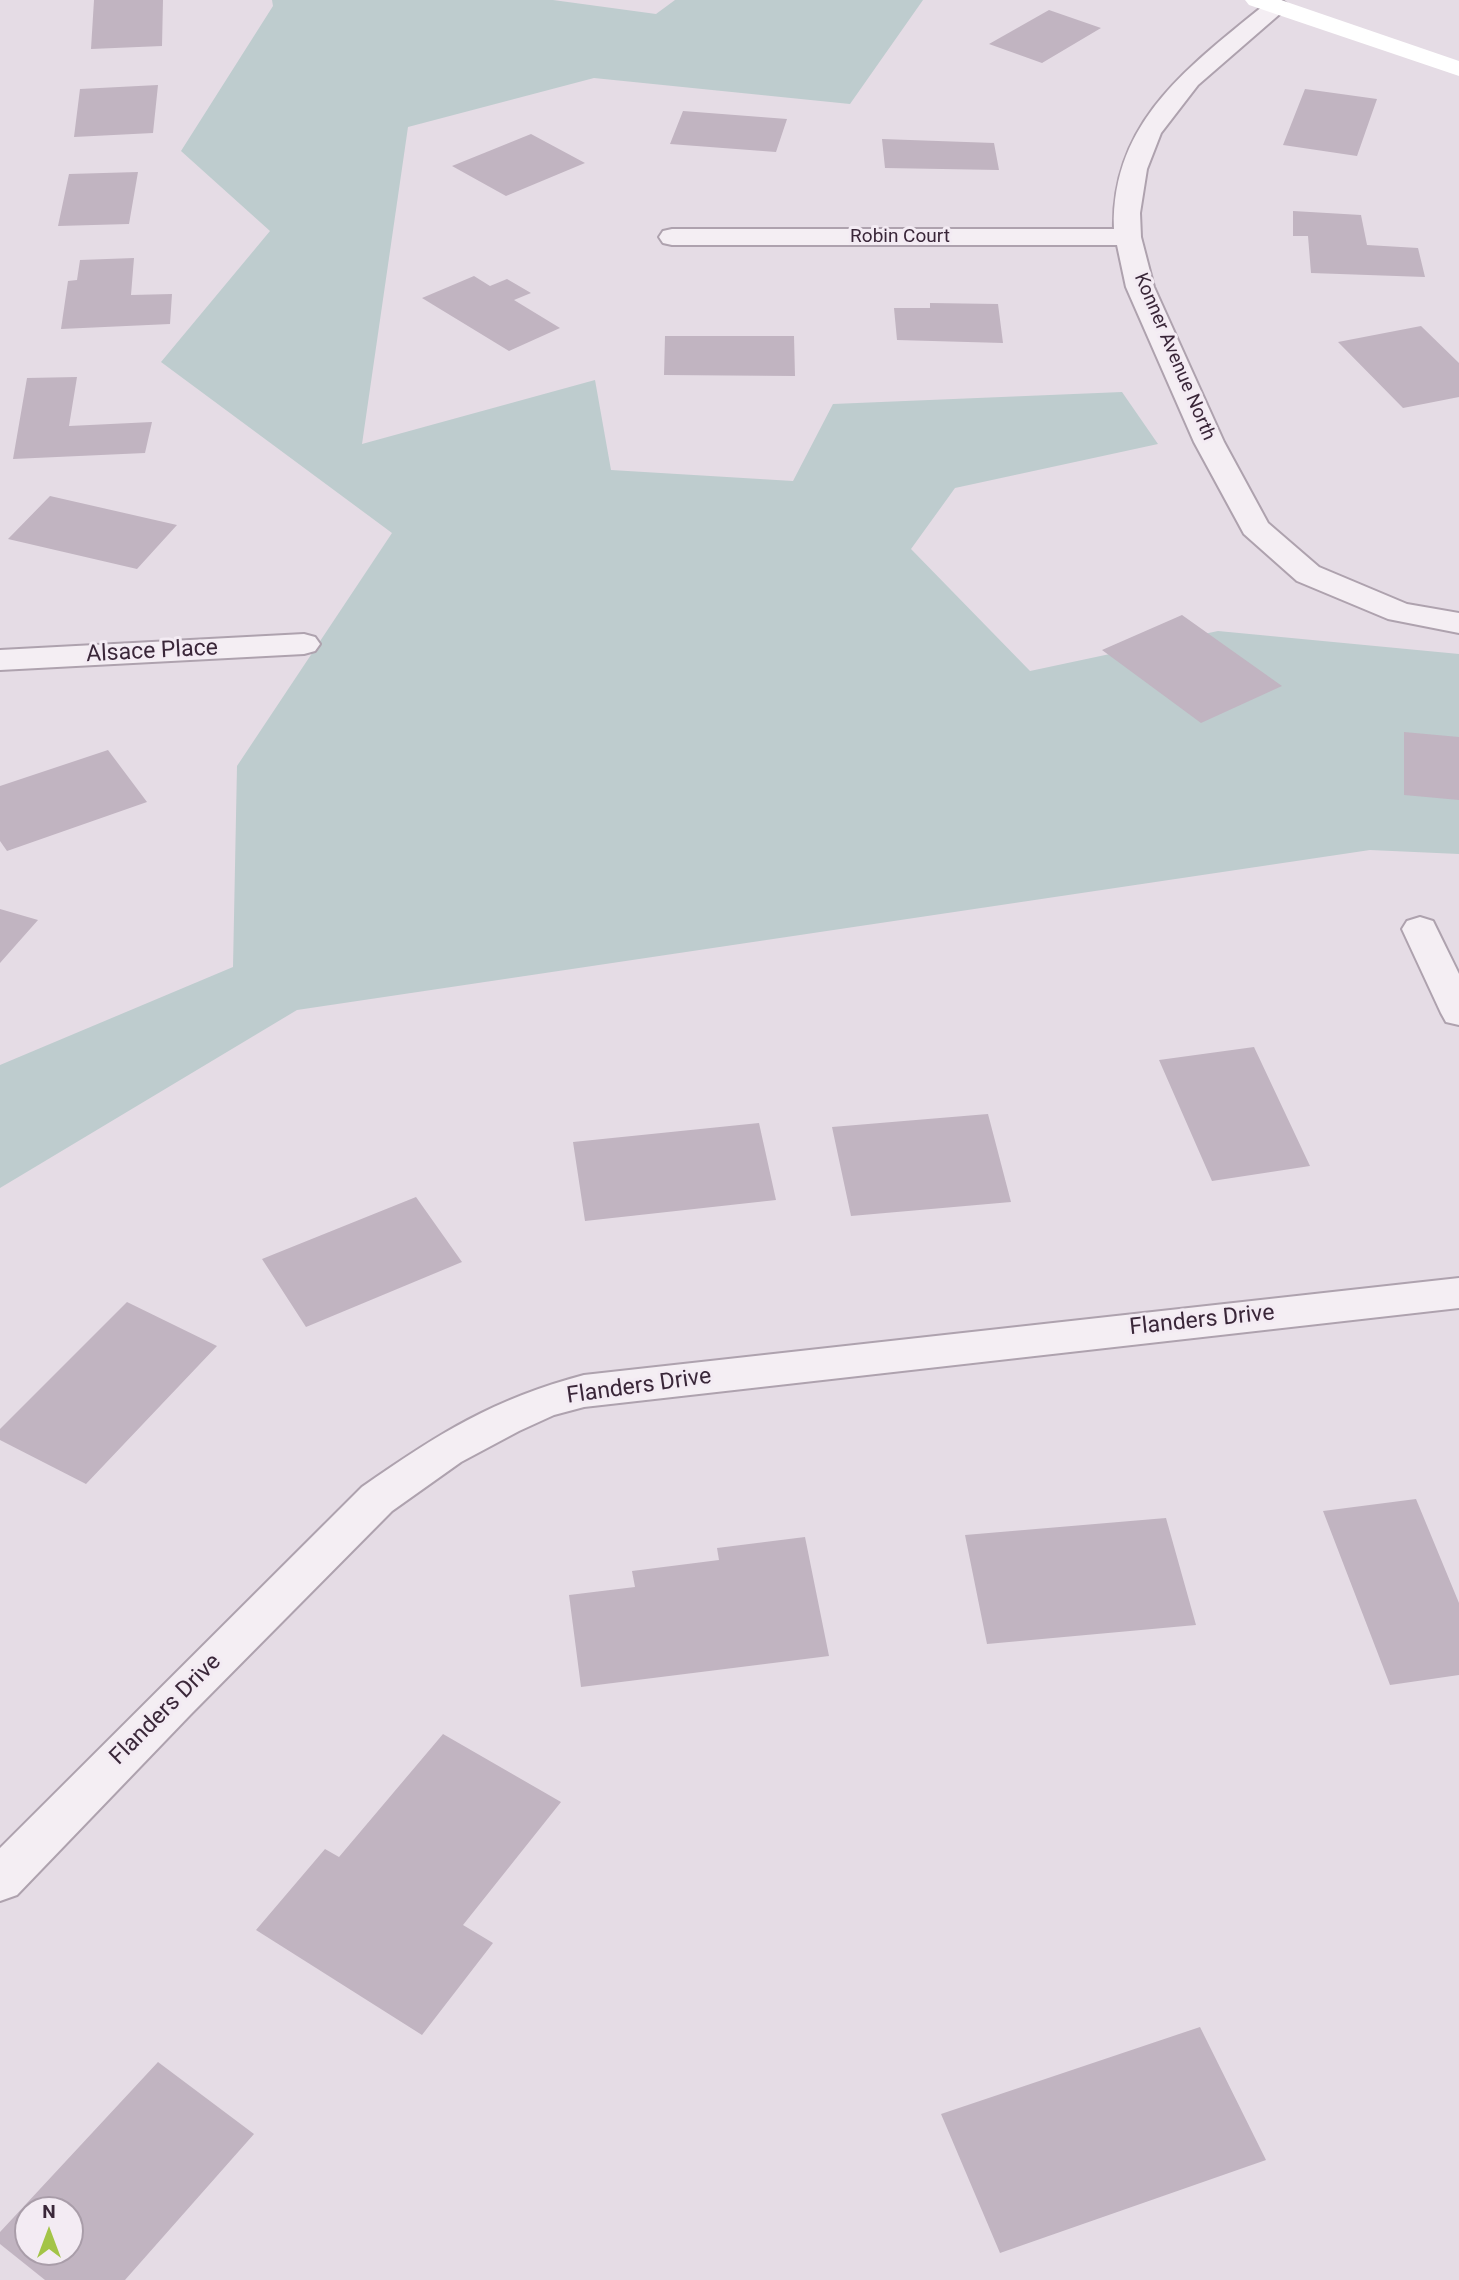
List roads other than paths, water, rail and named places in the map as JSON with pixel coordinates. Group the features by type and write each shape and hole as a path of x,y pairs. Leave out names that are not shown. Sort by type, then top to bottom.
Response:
{"street":[{"path":"1267,3 1457,66"},
{"name":"Konner Avenue North","path":"1267,3 1189,80 1170,101 1148,134 1134,169 1127,213 1128,237 1140,287 1209,442 1255,528 1308,574 1399,612 1459,623"},
{"name":"Robin Court","path":"672,237 1128,237"},
{"name":"Alsace Place","path":"0,660 304,644"},
{"path":"1420,929 1459,1013"},
{"name":"Flanders Drive","path":"0,1880 175,1700 377,1499 446,1450 543,1402 584,1391 1459,1293"}]}
